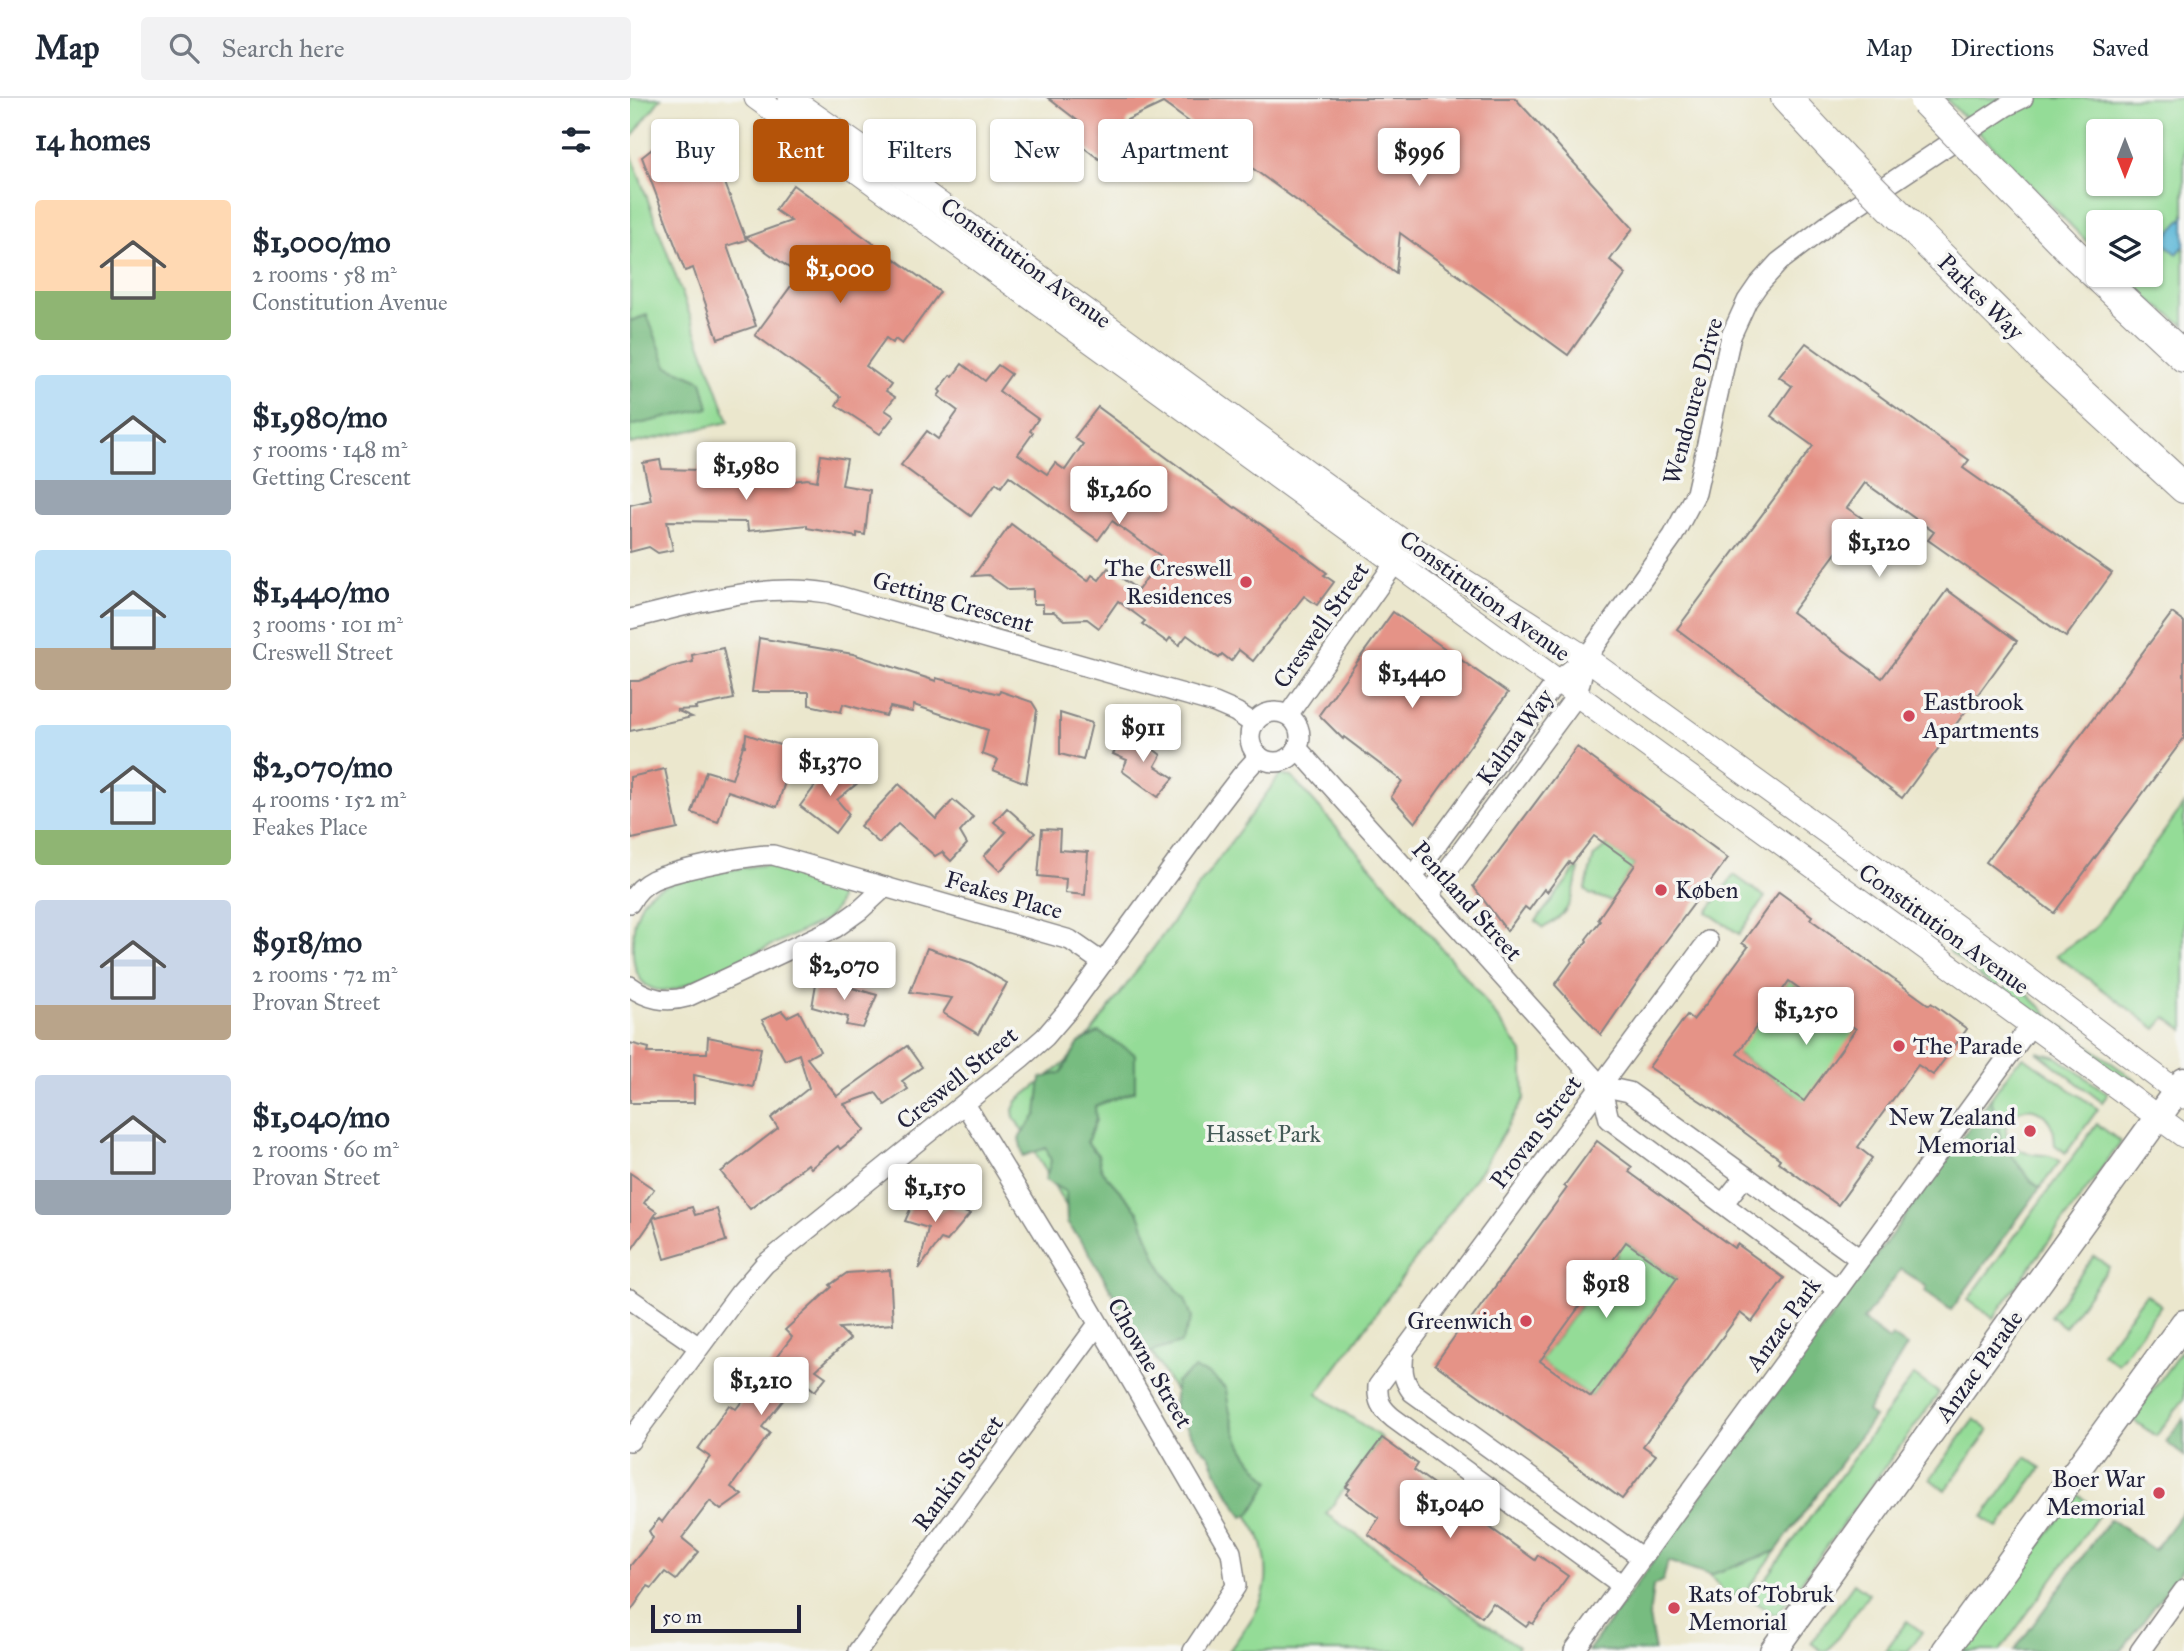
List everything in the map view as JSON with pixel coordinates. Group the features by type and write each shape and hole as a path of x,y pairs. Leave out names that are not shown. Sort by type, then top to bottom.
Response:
{"main road":[{"name":"Parkes Way","path":"1786,98 1841,157 2045,360 2184,488"},
{"path":"1924,99 2074,254 2184,357"},
{"name":"Anzac Parade","path":"1773,1651 2158,1118 2181,1090"},
{"path":"1945,1651 2184,1323"}],"street":[{"name":"Constitution Avenue","path":"756,98 2184,1136"},
{"name":"Constitution Avenue","path":"790,98 979,232 1407,544 1586,659 2181,1090"},
{"name":"Wendouree Drive","path":"1586,659 1673,536 1696,493 1731,337 1747,301 1758,285 1779,262 1833,221 1997,112 2023,98"},
{"path":"965,251 979,232"},
{"name":"Creswell Street","path":"1288,715 1395,563"},
{"name":"Getting Crescent","path":"630,619 748,592 786,589 819,592 857,600 1215,703 1254,724"},
{"name":"Kalma Way","path":"1413,877 1557,681 1586,659"},
{"name":"Kalma Way","path":"1429,895 1577,695 1586,659"},
{"path":"1281,712 1288,715 1301,734 1298,749 1280,762 1265,760 1251,744 1254,724 1265,714 1281,712"},
{"name":"Pentland Street","path":"1298,749 1601,1086 1609,1119 1838,1290"},
{"name":"Creswell Street","path":"630,1441 752,1278 777,1254 965,1104 1050,1032 1211,815 1259,756"},
{"name":"Feakes Place","path":"630,903 641,888 657,878 764,854 786,858 1070,940 1103,963"},
{"path":"630,986 640,993 658,999 687,997 835,928 885,887"},
{"name":"Provan Street","path":"1622,1585 1382,1409 1377,1397 1378,1386 1708,941"},
{"name":"Anzac Park","path":"1574,1651 2031,1025"},
{"path":"1601,1086 1629,1092 1860,1259"},
{"name":"Chowne Street","path":"965,1104 1231,1552 1236,1586 1193,1651"},
{"path":"1654,1152 1675,1125"},
{"path":"1723,1204 1745,1176"},
{"path":"630,1299 699,1347"},
{"name":"Rankin Street","path":"858,1651 1098,1324"},
{"path":"1404,1352 1402,1366 1405,1383 1412,1392 1642,1558"},
{"path":"1419,1437 1437,1411"},
{"path":"2140,1651 2184,1590"}],"green space":[{"path":"630,98 661,98 630,139"},
{"path":"1945,98 2184,98 2184,325 2131,287 2163,287 2163,210 2086,210 2086,241"},
{"path":"630,151 729,422 630,444"},
{"path":"647,315 667,366 702,381 709,408 630,426 630,321"},
{"name":"Hasset Park","path":"1280,775 1292,777 1422,925 1480,994 1522,1052 1524,1098 1483,1167 1317,1394 1382,1438 1326,1514 1518,1646 1515,1651 1229,1651 1257,1610 1266,1584 1267,1569 1259,1535 1014,1117 1013,1110 1017,1101 1065,1063 1086,1040"},
{"path":"2184,804 2184,1030 2166,1017 2156,1029 2056,955 2095,928"},
{"path":"1608,845 1635,865 1611,901 1589,894 1585,889 1594,856"},
{"path":"776,864 830,881 835,886 838,902 829,917 677,989 661,990 642,981 636,972 633,934 639,909 650,893 691,878"},
{"path":"1576,869 1579,869 1569,904 1560,917 1543,928 1536,921"},
{"path":"1734,875 1765,897 1739,934 1707,912"},
{"path":"1953,943 1959,943 2005,974 1996,989 1950,952 1949,948"},
{"path":"2012,979 2055,1021 2136,1081 2131,1088 2002,993"},
{"path":"1789,981 1863,1034 1810,1106 1728,1047"},
{"path":"1099,1032 1135,1054 1135,1091 1095,1106 1096,1120 1087,1142 1098,1155 1102,1171 1138,1211 1157,1260 1185,1299 1192,1317 1181,1343 1148,1353 1136,1342 1120,1306 1086,1247 1067,1223 1066,1192 1045,1180 1051,1161 1046,1148 1023,1156 1019,1138 1037,1114 1041,1078 1061,1073 1079,1043"},
{"path":"2037,1052 2057,1057 2108,1094 2102,1102"},
{"path":"2024,1057 2098,1109 2066,1153 2055,1145 2053,1129 2045,1116 2036,1110 2016,1112 2009,1119 2007,1137 2015,1147 2027,1153 2054,1157 2060,1161 2040,1188 2031,1181 2002,1143 1991,1098 2016,1063"},
{"path":"1991,1098 2002,1143 2031,1181 2040,1188 1951,1310 1925,1291 1927,1287 1901,1269 1863,1320 1889,1340 1892,1336 1907,1346 1867,1412 1874,1417 1776,1551 1710,1575 1668,1561 1663,1580 1653,1586 1649,1617 1655,1651 1588,1651"},
{"path":"2097,1124 2121,1142 1993,1318 1968,1300"},
{"path":"1612,1232 1681,1282 1669,1289 1591,1397 1540,1361 1618,1254"},
{"path":"2094,1256 2109,1267 2065,1327 2050,1316"},
{"path":"2146,1294 2161,1305 2118,1364 2102,1354"},
{"path":"2184,1347 2184,1399 2156,1436 2132,1419"},
{"path":"1194,1369 1209,1374 1226,1389 1234,1429 1239,1440 1252,1461 1270,1481 1251,1513 1243,1517 1209,1455 1199,1446 1174,1408 1176,1382"},
{"path":"1914,1375 1939,1393 1776,1616 1751,1599"},
{"path":"2184,1418 2184,1456 2166,1442"},
{"path":"1974,1419 1989,1430 1945,1490 1930,1479"},
{"path":"2026,1457 2041,1468 1998,1528 1983,1517"},
{"path":"2077,1494 2101,1512 2000,1651 1963,1651"},
{"path":"2184,1510 2184,1567 2121,1651 2014,1651 2110,1519 2154,1550"},
{"path":"1776,1551 1744,1594 1739,1590 1732,1599 1710,1575"},
{"path":"1854,1583 1869,1594 1828,1651 1822,1651 1811,1643"},
{"path":"1907,1621 1922,1632 1908,1651 1885,1651"}],"water":[{"path":"2184,217 2184,246 2177,254 2163,240"}],"building":[{"path":"1048,98 1515,98 1633,228 1610,260 1626,274 1568,355 1400,233 1396,273 1253,169 1253,119 1185,119 1163,103 1129,119 1098,119 1098,158 1084,148 1084,119 1075,119"},
{"path":"651,150 651,181 642,157"},
{"path":"651,182 725,182 746,240 727,246 756,326 718,339 693,268 685,271"},
{"path":"793,185 940,292 902,344 895,339 893,343 886,338 866,366 891,384 886,391 895,397 885,410 894,416 880,434 836,405 841,397 755,335 799,275 746,237 791,221 775,210"},
{"path":"1806,343 1969,460 1963,468 2112,573 2066,637 1928,540 1934,532 1865,483 1847,508 1862,518 1792,612 1882,678 1947,590 2017,641 1902,798 1677,629 1813,446 1771,416 1792,386 1779,377"},
{"path":"962,364 985,381 998,365 1011,374 999,391 1038,419 1030,431 1033,433 1018,454 1047,474 1055,463 1065,470 1083,444 1074,438 1098,407 1235,508 1289,544 1327,573 1324,575 1334,582 1317,605 1304,596 1253,661 1239,650 1231,661 1222,654 1219,658 1187,635 1179,645 1170,638 1167,642 1142,624 1145,621 1118,601 1099,628 1087,619 1064,620 1054,612 1043,612 1043,604 1033,604 1033,589 1009,590 988,575 973,576 1011,524 1088,581 1092,575 1099,580 1108,568 1138,590 1162,557 1112,521 1098,540 1009,476 1001,487 996,483 971,516 901,465 927,431 938,439 958,411 938,396 941,392 939,390"},
{"path":"821,455 847,459 842,485 870,490 865,535 857,533 857,537 807,528 807,525 748,531 747,522 667,521 673,550 658,553 649,547 630,552 630,505 651,500 643,463 660,460 662,469 698,470 699,465 739,466 739,463 755,461 759,486 807,479 817,481"},
{"path":"1393,612 1508,693 1415,823 1391,797 1402,781 1344,737 1343,739 1319,715"},
{"path":"2172,613 2184,622 2184,738 2054,913 1986,862"},
{"path":"759,638 853,654 936,681 936,678 999,694 1000,691 1032,702 1037,710 1026,783 993,770 998,760 982,754 988,730 914,705 912,712 890,707 886,716 843,704 841,712 809,705 809,692 752,692"},
{"path":"723,648 734,699 695,707 696,709 676,710 692,717 630,731 630,681 639,681 672,667 693,662 692,655"},
{"path":"1060,713 1092,723 1083,760 1060,754"},
{"path":"1129,731 1161,755 1155,766 1174,778 1158,797 1122,771 1127,760 1113,754"},
{"path":"746,734 795,750 777,807 728,791 718,822 692,813 706,771 732,779 744,743 745,747"},
{"name":"Køben","path":"1577,747 1728,858 1660,949 1601,1035 1555,985 1587,941 1600,921 1598,919 1635,865 1594,836 1572,864 1569,862 1547,892 1544,889 1529,910 1525,907 1507,931 1473,886"},
{"path":"833,762 859,782 837,800 849,814 835,833 800,806"},
{"path":"665,769 678,829 632,839 630,777"},
{"path":"899,784 936,819 953,800 973,817 960,832 967,844 951,861 942,852 935,856 898,824 879,843 860,826"},
{"path":"1007,808 1035,833 1000,871 984,856 1006,832 994,822"},
{"path":"1042,829 1060,830 1059,850 1088,852 1085,895 1065,893 1066,879 1038,876"},
{"name":"The Parade","path":"1779,892 1812,916 1810,919 1929,1005 1931,1003 1967,1029 1933,1075 1918,1065 1858,1147 1872,1158 1838,1205 1778,1162 1780,1159 1717,1112 1649,1067 1687,1015 1693,1020 1707,1003 1748,947 1742,943","holes":["1789,981 1856,1029 1804,1101 1737,1054"]},
{"path":"927,948 972,963 1007,983 978,1034 943,1013 952,998 910,992"},
{"path":"817,978 877,995 863,1028 846,1025 848,1017 812,1007"},
{"path":"782,1011 787,1017 799,1011 820,1051 807,1058 837,1096 907,1046 922,1067 902,1081 908,1089 885,1105 876,1093 844,1104 865,1130 840,1149 838,1146 811,1168 808,1164 750,1209 721,1172 778,1128 771,1118 809,1088 799,1054 785,1060 762,1020"},
{"path":"708,1037 761,1048 753,1087 694,1075 694,1103 630,1103 630,1043 649,1048 648,1053 707,1053"},
{"name":"Greenwich","path":"1597,1141 1632,1167 1629,1172 1734,1248 1737,1244 1784,1278 1752,1322 1740,1313 1643,1446 1656,1455 1622,1499 1435,1364 1467,1319 1470,1321 1567,1188 1564,1186","holes":["1626,1242 1677,1278 1591,1397 1540,1361"]},
{"path":"630,1173 654,1189 644,1203 657,1212 653,1218 692,1207 695,1215 717,1209 726,1241 665,1259 653,1219 630,1252"},
{"path":"917,1194 934,1216 948,1206 970,1214 947,1241 941,1239 919,1269 928,1228 905,1221"},
{"path":"890,1270 893,1324 839,1328 850,1339 816,1370 826,1377 815,1391 800,1379 762,1427 770,1433 731,1487 742,1495 721,1510 710,1501 682,1538 699,1552 676,1580 665,1572 652,1588 648,1586 630,1612 630,1566 653,1538 649,1531 659,1519 662,1522 710,1457 698,1449 729,1405 736,1409 792,1337 785,1330 832,1287 830,1285 847,1273"},
{"path":"1382,1438 1418,1464 1414,1470 1460,1503 1464,1498 1486,1514 1481,1521 1535,1560 1538,1555 1568,1576 1533,1624 1530,1622 1526,1627 1493,1603 1482,1617 1368,1534 1379,1518 1346,1494 1350,1489 1346,1487"}],"place":[{"name":"The Creswell Residences","path":"1246,582"},
{"name":"Eastbrook Apartments","path":"1909,716"},
{"name":"Køben","path":"1661,890"},
{"name":"The Parade","path":"1899,1046"},
{"name":"New Zealand Memorial","path":"2030,1131"},
{"name":"Greenwich","path":"1526,1321"},
{"name":"Boer War Memorial","path":"2159,1493"},
{"name":"Rats of Tobruk Memorial","path":"1674,1608"}]}
